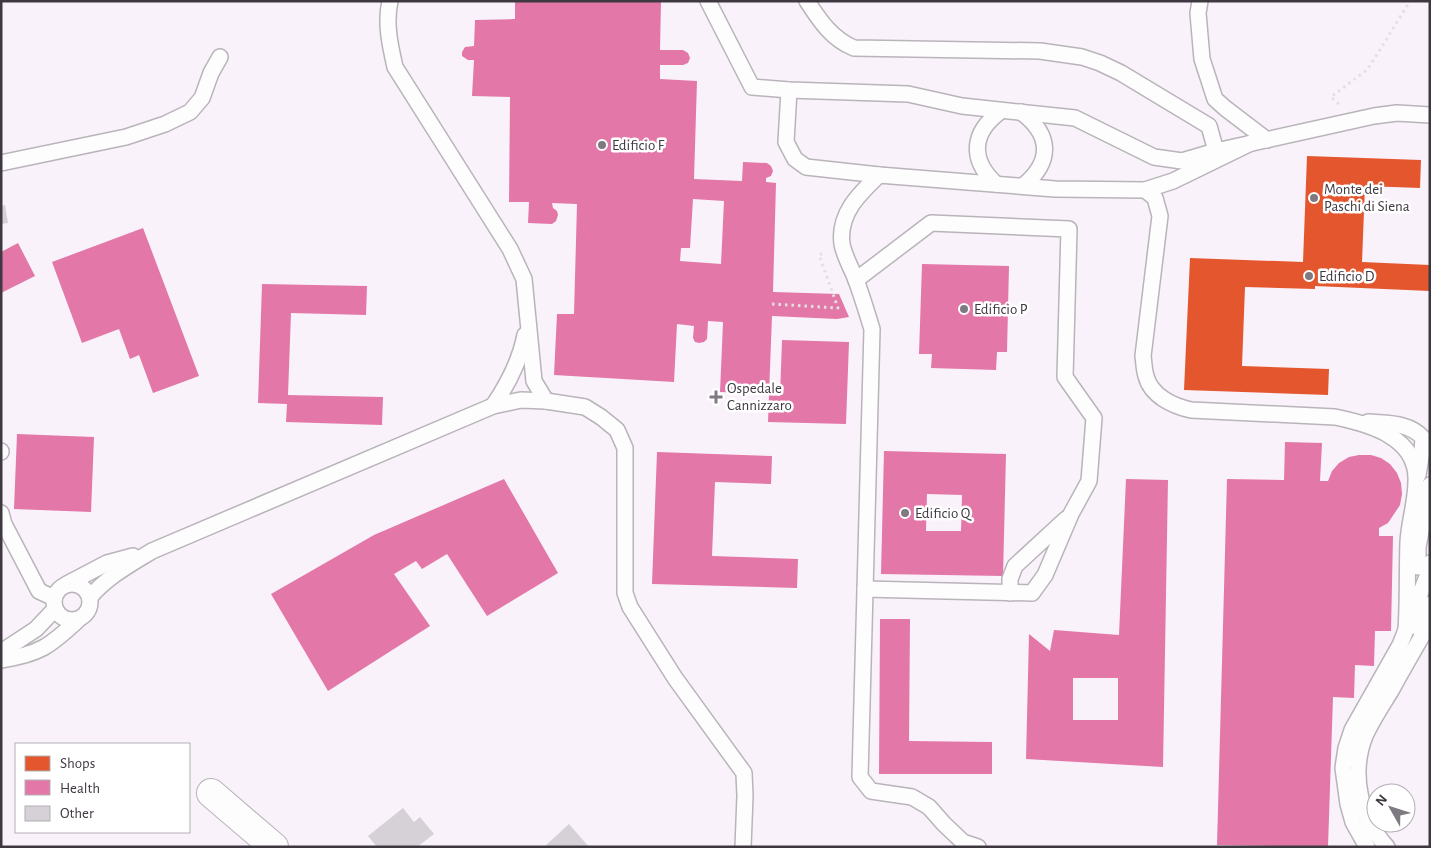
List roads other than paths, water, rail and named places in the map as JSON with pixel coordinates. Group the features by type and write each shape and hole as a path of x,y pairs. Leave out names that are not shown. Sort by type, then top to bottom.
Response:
{"street":[{"path":"210,793 274,847"}],"lane":[{"path":"390,1 388,10 389,43 396,67 510,249 524,279 531,368 534,381 546,401"},
{"path":"708,1 752,87 908,94 962,106 1075,118 1154,157 1162,163 1165,169 1165,178 1152,188"},
{"path":"807,1 830,33 842,44 854,48 1040,52 1082,57 1100,63 1121,73 1209,126 1216,151"},
{"path":"1200,1 1198,14 1202,59 1215,98 1225,108 1268,140"},
{"path":"1,163 126,138 190,112 202,98 211,73 220,57"},
{"path":"789,90 786,142 795,159 806,167 879,175 1054,189 1152,188 1173,181 1251,143"},
{"path":"1209,126 1225,108"},
{"path":"996,184 985,174 978,161 977,146 981,132 989,120 1002,111"},
{"path":"1021,112 1033,121 1042,134 1045,148 1042,163 1035,176 1023,186"},
{"path":"1154,157 1182,161 1216,151 1374,116 1397,113 1426,113 1430,115"},
{"path":"879,175 853,202 846,215 842,229 842,246 856,280 872,329 860,777 871,791 912,797 929,807 963,842 978,847"},
{"path":"1152,188 1160,216 1143,356 1146,378 1156,393 1173,406 1191,410 1335,417 1354,421 1403,425 1416,431 1423,438 1423,482 1418,546 1423,603 1406,630 1400,646 1352,730 1346,748 1343,768 1348,804 1353,822 1367,847"},
{"path":"856,280 930,223 1069,229 1065,377 1094,418 1090,481 1071,514 1045,575 1032,593 865,589"},
{"path":"493,406 507,385 522,352 528,320"},
{"path":"90,597 99,586 119,570 152,551 493,406 521,400 546,401 585,407 602,417 617,430 625,448 625,594 630,607 675,678 744,773 743,847"},
{"path":"1406,630 1408,541 1423,482"},
{"path":"1,513 4,524 39,591 54,603 60,617 69,621 78,620"},
{"path":"1010,593 1010,579 1015,566 1071,514"},
{"path":"1,652 36,629 54,603 58,589 106,563 152,551"},
{"path":"1412,653 1430,563"},
{"path":"1,660 23,656 43,649 86,614 90,606 90,597 86,589 77,584 67,584"},
{"path":"1387,847 1375,833 1366,816 1359,785 1358,768 1365,735 1430,622"}],"place":[{"name":"Edificio F","path":"602,145"},
{"name":"Monte dei Paschi di Siena","path":"1314,198"},
{"name":"Edificio D","path":"1309,276"},
{"name":"Edificio P","path":"964,309"},
{"name":"Ospedale Cannizzaro","path":"716,397"},
{"name":"Edificio Q","path":"905,513"}]}
